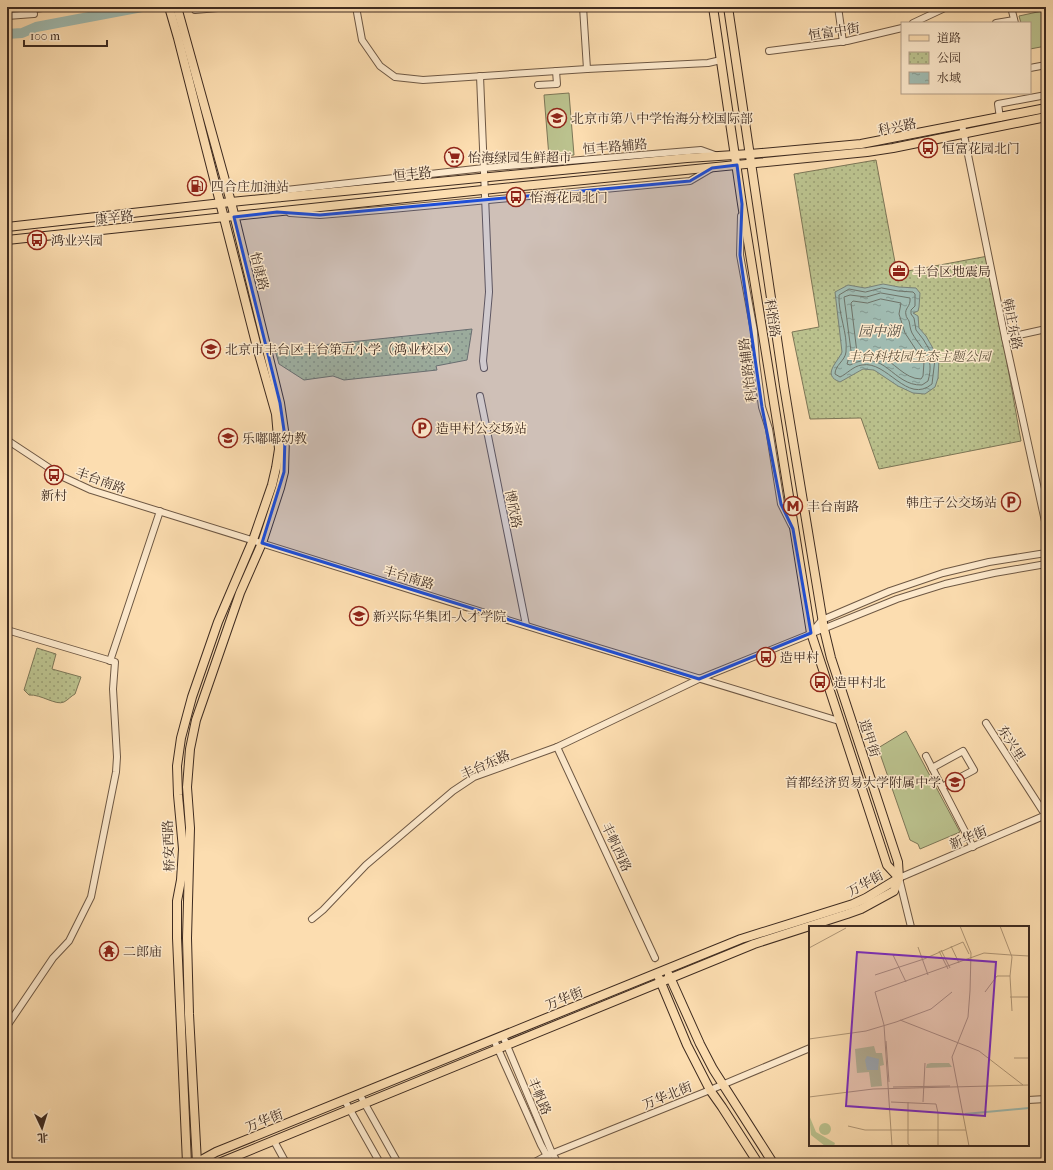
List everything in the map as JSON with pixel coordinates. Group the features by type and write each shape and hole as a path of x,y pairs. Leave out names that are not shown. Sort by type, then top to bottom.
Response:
{"main road":[{"name":"怡康路","path":"169,7 223,218 276,414 279,449 276,468 272,485 253,540"},
{"name":"怡康路","path":"177,7 231,202 280,403 285,437 284,472 262,543"},
{"name":"科怡路","path":"713,7 742,204 793,529 811,633"},
{"name":"科怡路","path":"728,7 784,386 824,629"},
{"name":"科兴路","path":"751,164 893,148 1000,118 1046,108"},
{"name":"科兴路","path":"750,154 861,144 1046,117"},
{"name":"恒丰路","path":"220,204 716,156 750,154"},
{"name":"恒丰路","path":"223,218 751,164"},
{"name":"康辛路","path":"7,227 220,204"},
{"name":"康辛路","path":"7,240 223,218"},
{"name":"桥安西路","path":"186,1163 177,938 177,901 181,880 183,849 177,766 181,738 218,622 253,540"},
{"name":"桥安西路","path":"197,1163 189,1014 187,938 190,828 187,787 190,749 196,720 240,593 262,543"},
{"name":"造甲街","path":"824,629 831,658 898,862 899,878"},
{"name":"造甲街","path":"811,633 838,721 887,865 899,878"},
{"name":"万华街","path":"197,1163 216,1152 494,1040 504,1040 661,982 771,937 861,909 894,891 899,878"},
{"name":"万华街","path":"219,1163 498,1048 504,1040 666,969 760,932 853,904 899,878"},
{"path":"666,969 700,1044 722,1085 773,1163"},
{"path":"657,973 687,1045 710,1090 758,1163"}],"street":[{"path":"7,16 34,14 33,8 52,7"},
{"path":"195,10 229,7"},
{"path":"356,7 362,40 380,66 395,77 424,80 587,69 708,63 721,60"},
{"path":"583,7 587,69"},
{"path":"838,7 843,42"},
{"path":"915,22 947,7"},
{"path":"1011,7 1014,22"},
{"name":"恒富中街","path":"769,51 843,42 901,28"},
{"path":"1031,68 1046,65"},
{"path":"538,85 557,84 556,71"},
{"path":"480,76 489,292 483,361 484,368"},
{"path":"1000,118 998,104 1046,95"},
{"name":"韩庄东路","path":"963,129 1004,338 1046,526"},
{"name":"恒丰路辅路","path":"280,198 286,190 484,168 701,150 716,156"},
{"path":"277,212 320,215 690,181 712,168"},
{"name":"科怡路辅路","path":"742,204 740,255 754,332 762,407 769,430 781,504 793,529"},
{"path":"1004,338 1046,330"},
{"name":"博欣路","path":"480,396 526,625"},
{"name":"丰台南路","path":"7,440 62,476 77,484 699,679"},
{"path":"7,1026 53,958 69,941 91,897 116,772 117,757 113,662 160,511"},
{"path":"811,633 822,620 890,591 948,571 989,562 1046,553"},
{"path":"699,679 890,602 945,584 994,573 1046,564"},
{"path":"7,630 113,662"},
{"name":"造甲街","path":"699,679 838,721"},
{"name":"丰台东路","path":"312,919 323,910 366,864 463,784 474,778 557,747 699,679"},
{"name":"东兴里","path":"986,723 1046,815"},
{"name":"丰帆西路","path":"557,747 655,958"},
{"path":"932,768 963,751 974,770 942,787"},
{"path":"926,756 974,846"},
{"name":"新华街","path":"899,878 1046,815"},
{"name":"造甲街","path":"899,878 912,926"},
{"name":"丰帆路","path":"494,1040 549,1154 558,1163"},
{"name":"丰帆路","path":"504,1040 549,1154 551,1163"},
{"name":"万华北街","path":"533,1163 549,1154 710,1090 809,1048"},
{"path":"360,1095 398,1163"},
{"path":"1029,1100 1046,1099"},
{"path":"345,1101 380,1163"},
{"path":"274,1141 286,1163"}],"highlighted area":[{"path":"737,165 742,204 740,255 762,407 781,504 793,529 811,633 699,679 262,543 284,472 285,437 280,403 234,217 277,212 320,215 690,181 712,168"}],"green space":[{"path":"1042,11 1046,29 1046,46 1031,49 1031,22 1021,22 1019,16"},
{"path":"569,93 574,155 549,157 544,95"},
{"name":"丰台科技园生态主题公园","path":"876,160 897,273 988,256 1021,441 879,469 861,418 810,419 792,332 819,327 794,174"},
{"path":"472,329 467,360 436,366 437,370 344,380 333,376 304,380 279,364 275,350"},
{"path":"37,648 56,654 52,669 81,677 75,694 64,702 61,703 34,695 29,695 24,690"},
{"path":"906,731 960,832 920,849 918,844 910,840 878,748"}],"water":[{"name":"园中湖","path":"883,284 916,288 920,293 918,311 913,313 918,316 919,328 926,336 939,359 938,378 935,387 925,394 913,393 898,386 874,370 863,369 840,382 832,376 832,368 842,352 835,292 848,285 865,288"}],"waterway":[{"path":"7,34 22,33 36,27 142,7"}],"place":[{"name":"北京市第八中学怡海分校国际部","path":"557,118"},
{"name":"恒富花园北门","path":"928,148"},
{"name":"怡海绿园生鲜超市","path":"454,157"},
{"name":"四合庄加油站","path":"197,186"},
{"name":"怡海花园北门","path":"516,197"},
{"name":"鸿业兴园","path":"37,240"},
{"name":"丰台区地震局","path":"899,271"},
{"name":"北京市丰台区丰台第五小学（鸿业校区）","path":"211,349"},
{"name":"造甲村公交场站","path":"422,428"},
{"name":"乐嘟嘟幼教","path":"228,438"},
{"name":"新村","path":"54,475"},
{"name":"韩庄子公交场站","path":"1011,502"},
{"name":"丰台南路","path":"793,506"},
{"name":"新兴际华集团-人才学院","path":"359,616"},
{"name":"造甲村","path":"766,657"},
{"name":"造甲村北","path":"820,682"},
{"name":"首都经济贸易大学附属中学","path":"955,782"},
{"name":"二郎庙","path":"109,951"}]}
